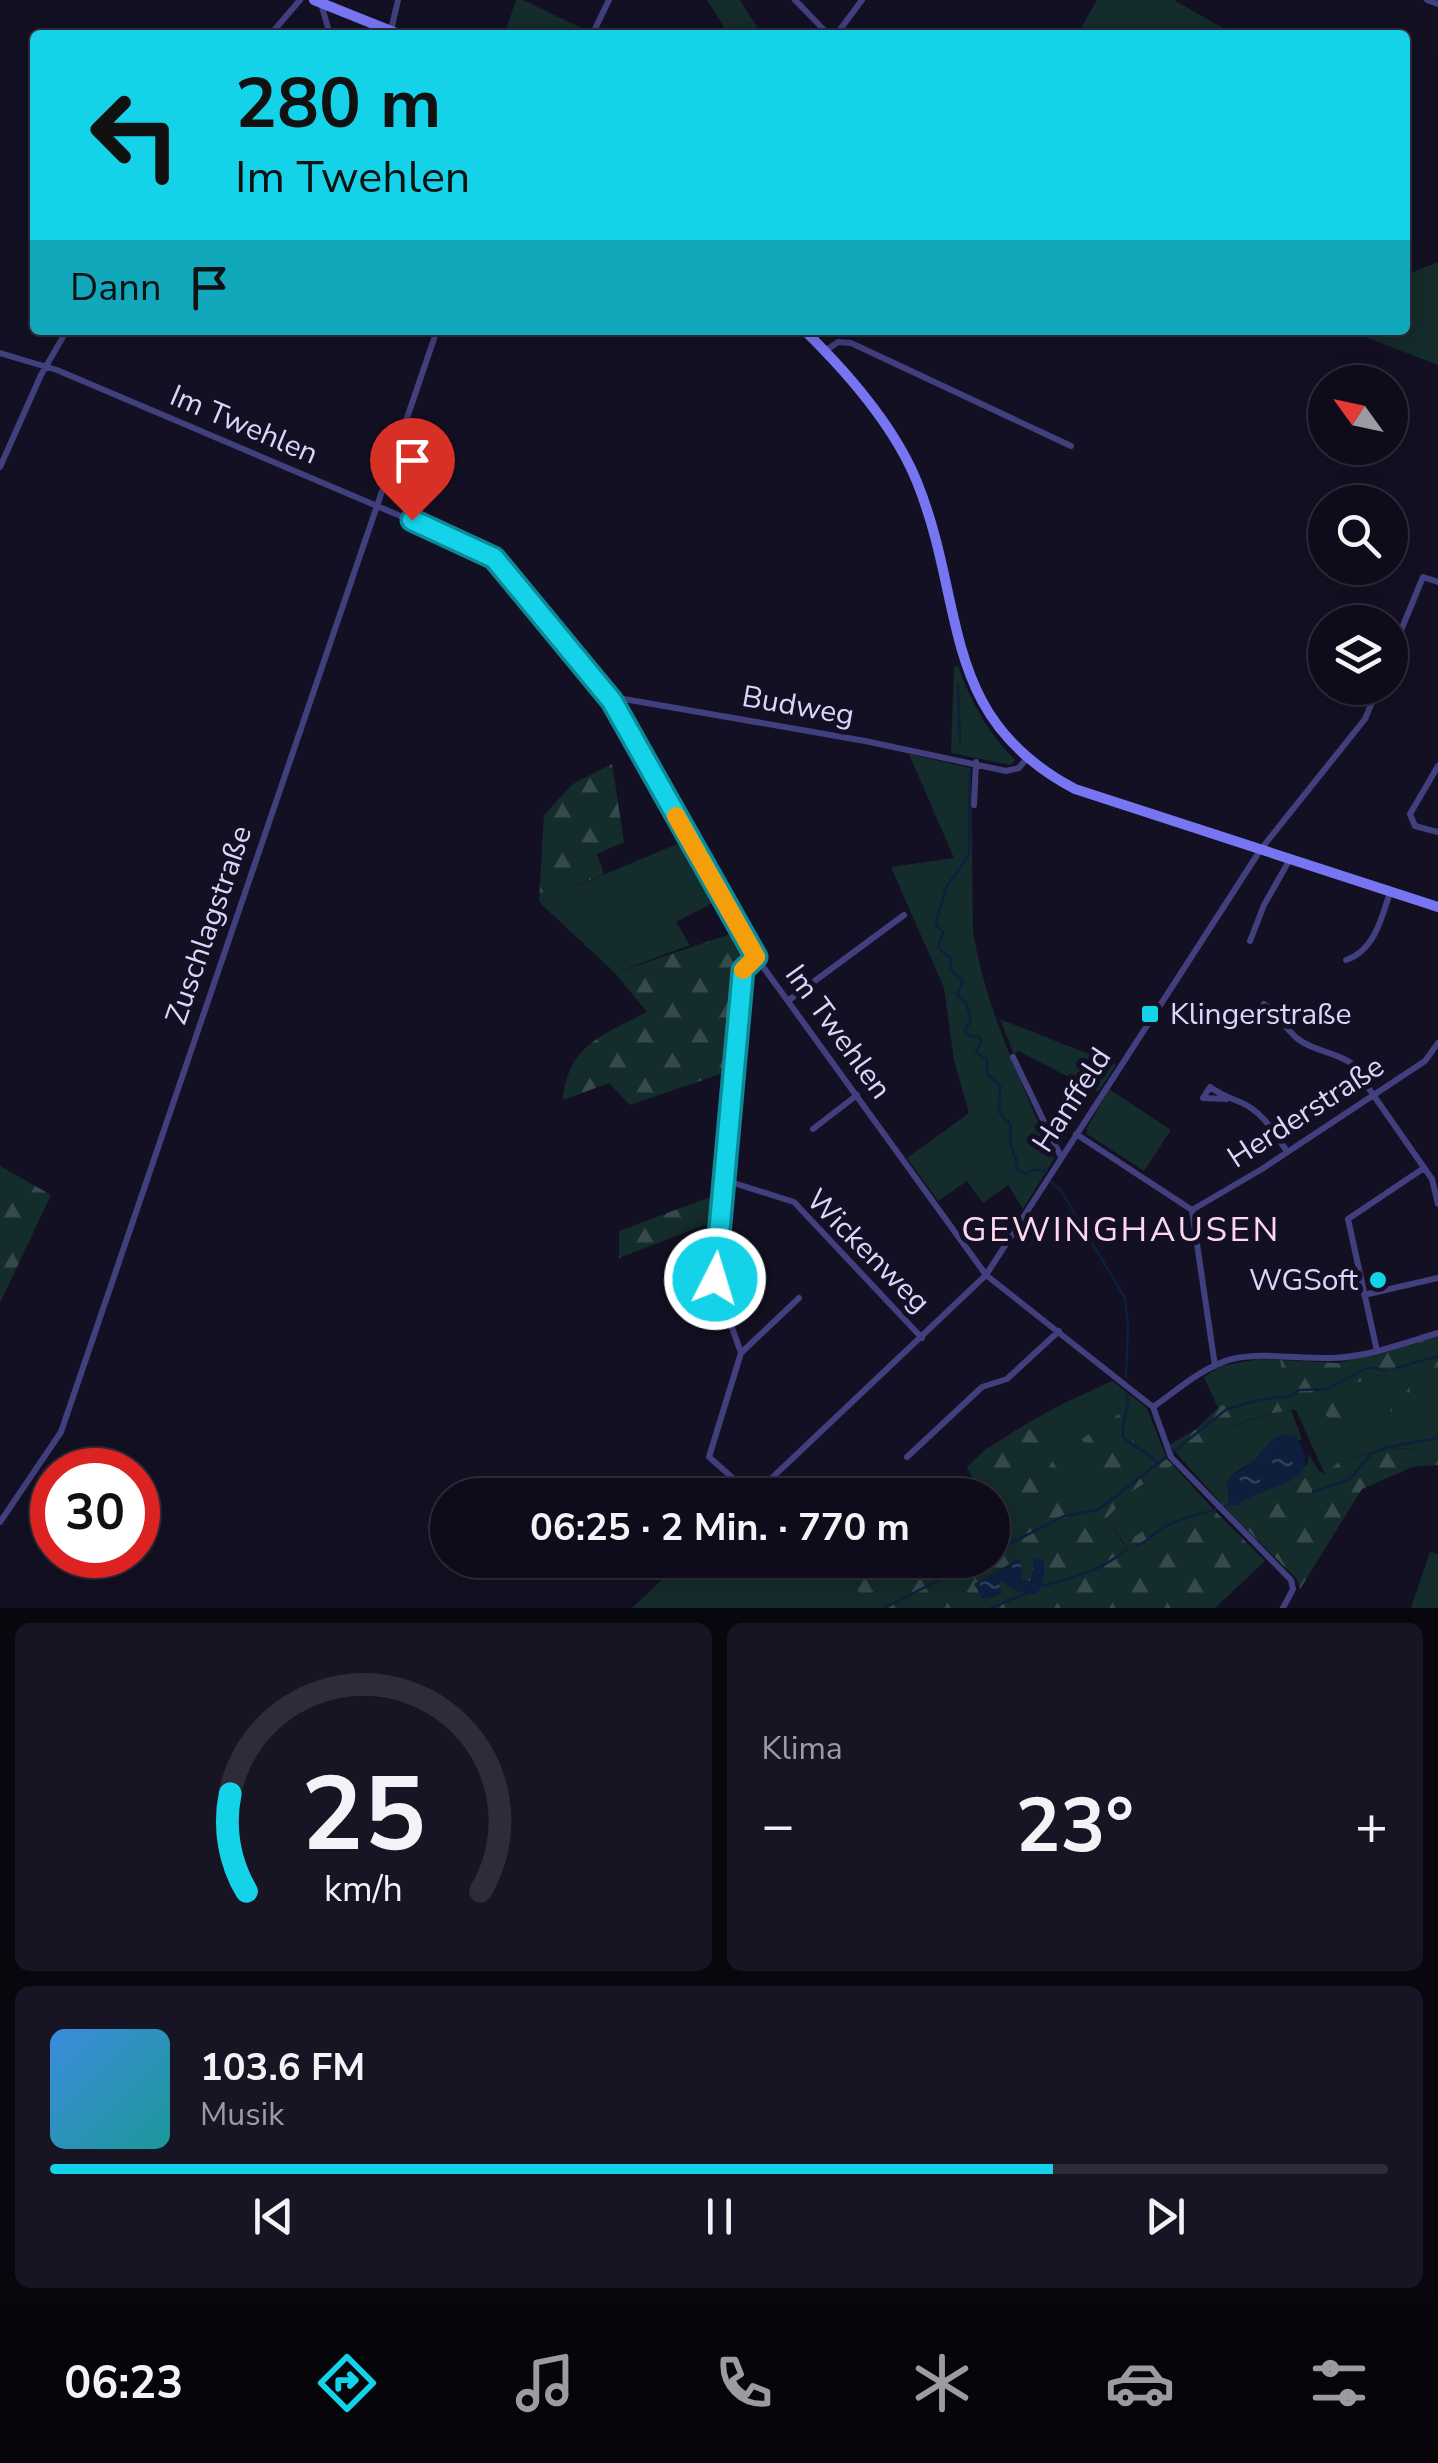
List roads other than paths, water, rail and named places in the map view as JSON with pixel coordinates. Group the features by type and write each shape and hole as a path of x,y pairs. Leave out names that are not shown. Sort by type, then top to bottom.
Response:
{"street":[{"path":"275,30 300,0"},
{"path":"396,30 398,0"},
{"path":"595,30 610,0"},
{"path":"794,0 827,30"},
{"path":"837,30 862,0"},
{"path":"1427,0 1438,4"},
{"path":"318,1 389,30"},
{"path":"318,1 328,30"},
{"path":"0,467 46,365 64,335"},
{"name":"Zuschlagstraße","path":"0,1522 60,1432 435,335"},
{"path":"809,335 862,394 894,438 917,482 969,675 1000,732 1026,758 1075,789 1438,907"},
{"path":"825,351 838,342 851,343 1071,446"},
{"name":"Im Twehlen","path":"0,354 46,365 494,558 612,701 756,957 986,1274 1152,1407"},
{"path":"1408,614 1423,577 1438,582"},
{"name":"Budweg","path":"612,701 618,698 976,762 1006,771 1019,768 1026,758"},
{"name":"Hanffeld","path":"771,1478 986,1274 1261,849 1364,719 1370,705"},
{"path":"974,805 976,762"},
{"path":"1438,766 1410,814 1415,826 1438,832"},
{"path":"1250,941 1264,905 1290,858"},
{"path":"1346,960 1358,956 1378,929 1390,891"},
{"path":"789,1000 904,915"},
{"path":"741,1353 715,1279 743,970 756,957"},
{"path":"1284,1023 1302,1042 1338,1054 1351,1063 1432,1178 1438,1204"},
{"name":"Herderstraße","path":"1192,1210 1425,1061 1438,1043"},
{"path":"1013,1057 1061,1157"},
{"path":"813,1129 858,1096"},
{"path":"1226,1099 1240,1102 1265,1118 1286,1150"},
{"path":"1076,1134 1192,1210 1214,1366"},
{"path":"1377,1351 1348,1219 1424,1168"},
{"name":"Wickenweg","path":"724,1180 794,1202 922,1338"},
{"path":"1364,1295 1438,1278"},
{"path":"734,1478 709,1456 741,1353 799,1298"},
{"path":"907,1458 982,1387 1008,1379 1059,1331"},
{"path":"1283,1608 1293,1589 1291,1580 1170,1454 1152,1407 1214,1366 1230,1360 1261,1356 1336,1358 1438,1333"}],"water":[{"path":"1285,1434 1295,1436 1304,1453 1305,1465 1300,1474 1237,1506 1229,1504 1227,1482 1273,1440"},
{"path":"1020,1558 1022,1579 1030,1581 1034,1558 1044,1561 1044,1580 1037,1594 1018,1592 1003,1581 999,1584 1002,1594 983,1599 974,1584 985,1578 1010,1578 1010,1564"}],"waterway":[{"path":"958,686 960,744"},
{"path":"970,772 969,855 947,886 935,924 943,932 938,948 951,958 950,969 963,981 957,994 966,1003 971,1020 965,1030 970,1036 979,1037 976,1053 987,1059 987,1074 1000,1086 999,1112 1011,1125 1016,1170 1027,1174 1032,1170 1047,1171"},
{"path":"1051,1182 1060,1189 1125,1298 1126,1377"},
{"path":"1396,1368 1438,1356"},
{"path":"1173,1452 1227,1409 1291,1396 1299,1390 1327,1389 1369,1367 1386,1371"},
{"path":"1126,1392 1123,1437 1158,1463"},
{"path":"1313,1492 1350,1479 1371,1454 1438,1438"},
{"path":"1010,1544 1064,1516 1098,1510 1166,1457"},
{"path":"1137,1546 1172,1523 1229,1504"},
{"path":"1038,1587 1096,1569 1127,1549"},
{"path":"884,1608 943,1578"},
{"path":"991,1608 1027,1593"}],"place":[{"name":"Klingerstraße","path":"1150,1014"},
{"name":"WGSoft","path":"1378,1280"}],"district":[{"name":"GEWINGHAUSEN","path":"1121,1229"}]}
